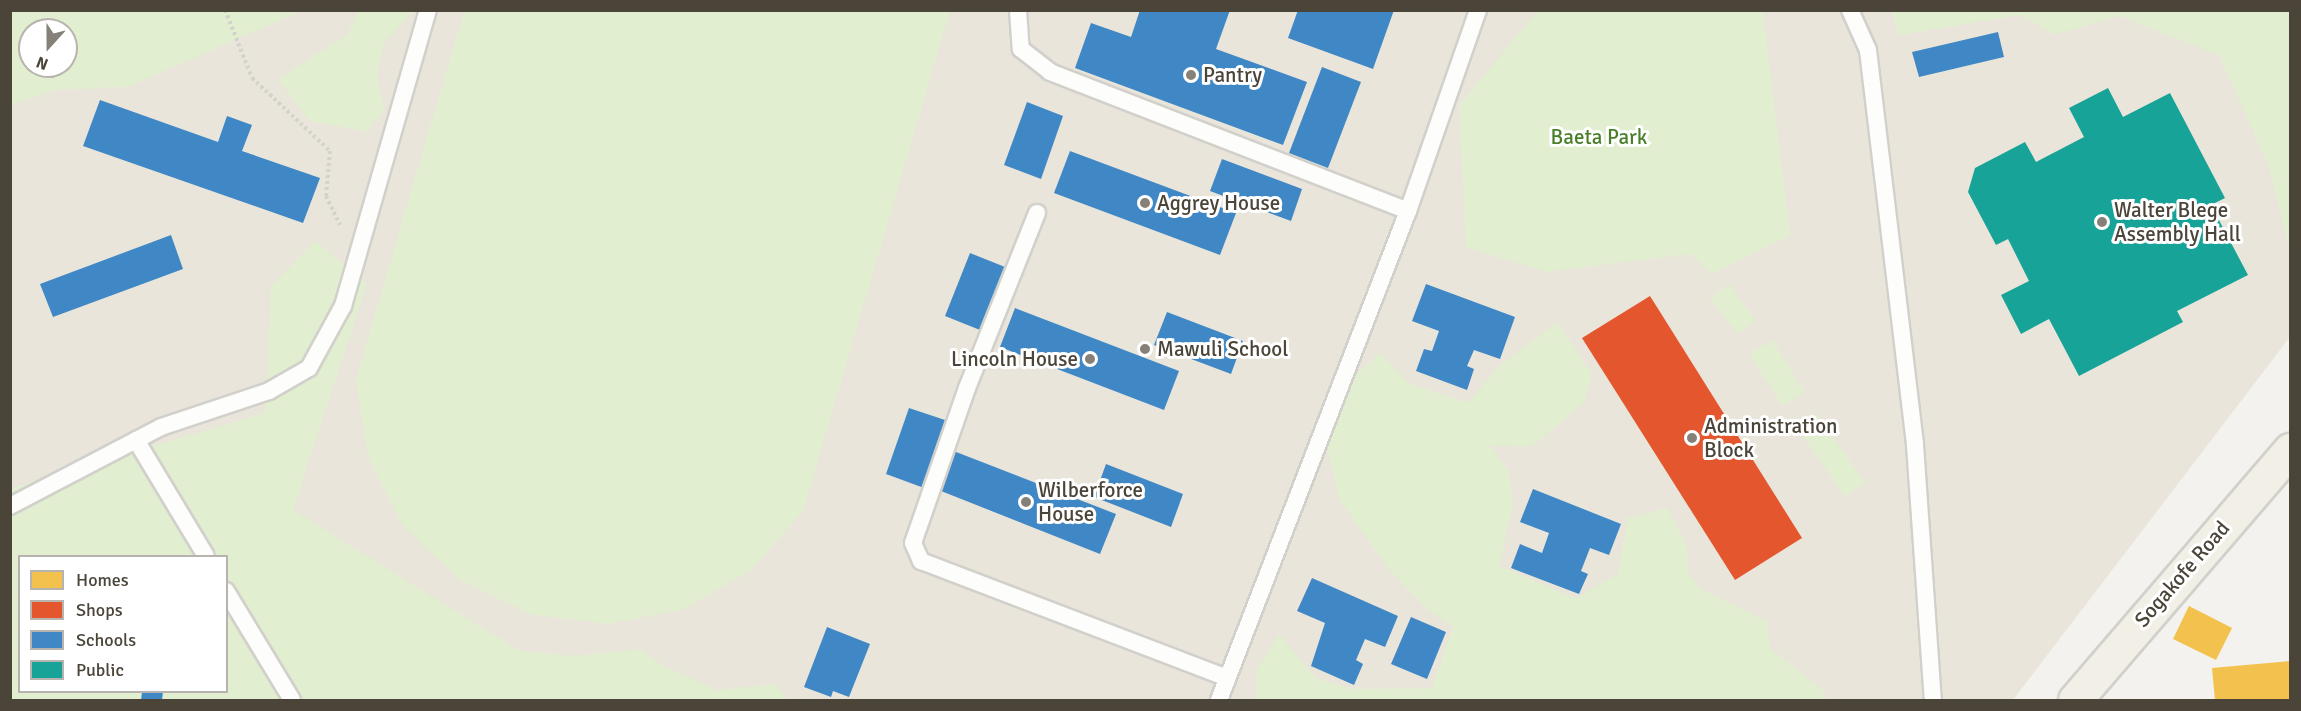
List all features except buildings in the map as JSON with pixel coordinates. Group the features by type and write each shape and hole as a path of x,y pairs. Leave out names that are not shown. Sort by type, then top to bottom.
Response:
{"main road":[{"name":"Sogakofe Road","path":"2075,700 2290,450"}],"lane":[{"path":"10,506 161,427 269,391 309,368 343,306 428,10"},
{"path":"1018,10 1021,49 1050,72 1408,211"},
{"path":"1222,700 1227,678 1408,211 1478,10"},
{"path":"1854,13 1868,51 1915,445 1933,700"},
{"path":"1037,213 967,388 913,543 921,561 1227,678"},
{"path":"136,440 205,555"},
{"path":"228,594 292,700"}],"path":[{"path":"225,10 252,78 330,151 326,196 356,258"}],"shaded area":[{"name":"Mawuli School","path":"10,11 2290,11 2290,337 2013,700 52,700 26,693 228,693 228,555 18,555 18,691 11,689"}],"green space":[{"path":"11,10 302,11 127,87 55,90 11,105"},
{"name":"Baeta Park","path":"1538,10 1763,11 1790,235 1711,274 1691,254 1547,272 1466,247 1459,106"},
{"path":"354,11 414,11 383,44 377,76 384,109 368,132 309,121 278,79 348,34 357,14"},
{"path":"464,11 950,11 803,511 752,569 685,609 608,624 530,614 460,580 403,526 368,457 356,379"},
{"path":"1891,11 2290,11 2290,253 2269,167 2219,55 2119,16 2054,35 2021,15 1899,35"},
{"path":"315,241 367,284 293,510 518,650 572,656 641,649 663,666 717,690 776,684 788,700 11,700 11,488 265,413 271,286"},
{"path":"1729,284 1756,321 1737,334 1710,298"},
{"path":"1557,322 1592,374 1584,403 1531,447 1490,445 1509,472 1513,505 1499,566 1576,598 1618,574 1628,518 1667,508 1687,547 1688,572 1699,588 1767,621 1770,649 1820,687 1828,700 1257,700 1256,671 1279,634 1317,679 1353,689 1432,688 1453,627 1426,608 1388,568 1339,499 1327,446 1354,376 1381,353 1408,383 1468,403 1500,365"},
{"path":"1772,340 1805,392 1783,406 1749,354"},
{"path":"1817,414 1865,483 1845,497 1797,427"}],"place":[{"name":"Pantry","path":"1191,75"},
{"name":"Aggrey House","path":"1145,203"},
{"name":"Walter Blege Assembly Hall","path":"2102,222"},
{"name":"Mawuli School","path":"1145,349"},
{"name":"Lincoln House","path":"1090,359"},
{"name":"Administration Block","path":"1692,438"},
{"name":"Wilberforce House","path":"1026,502"}]}
